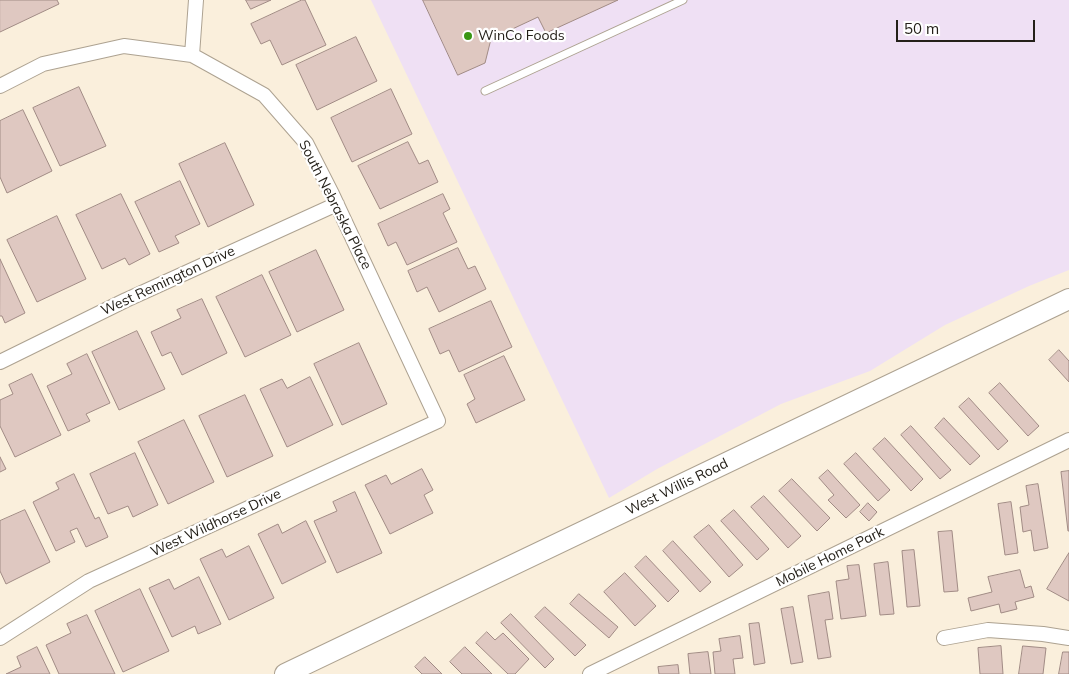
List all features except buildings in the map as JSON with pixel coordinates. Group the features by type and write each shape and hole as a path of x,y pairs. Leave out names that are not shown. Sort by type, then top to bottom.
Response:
{"street":[{"path":"0,86 43,64 124,46 192,55 196,0"},
{"name":"South Nebraska Place","path":"192,55 264,95 306,143 337,204 438,421"},
{"name":"West Remington Drive","path":"0,362 126,300 337,204"},
{"name":"West Willis Road","path":"285,674 1069,299"},
{"name":"West Wildhorse Drive","path":"0,638 89,581 438,421"},
{"name":"Mobile Home Park","path":"590,674 1069,440"},
{"path":"944,638 988,630 1069,638"}],"lane":[{"path":"485,91 683,0"}],"shaded area":[{"path":"371,0 1069,0 1069,270 1029,286 945,325 870,371 781,404 657,469 609,498"}],"place":[{"name":"WinCo Foods","path":"468,36"}]}
